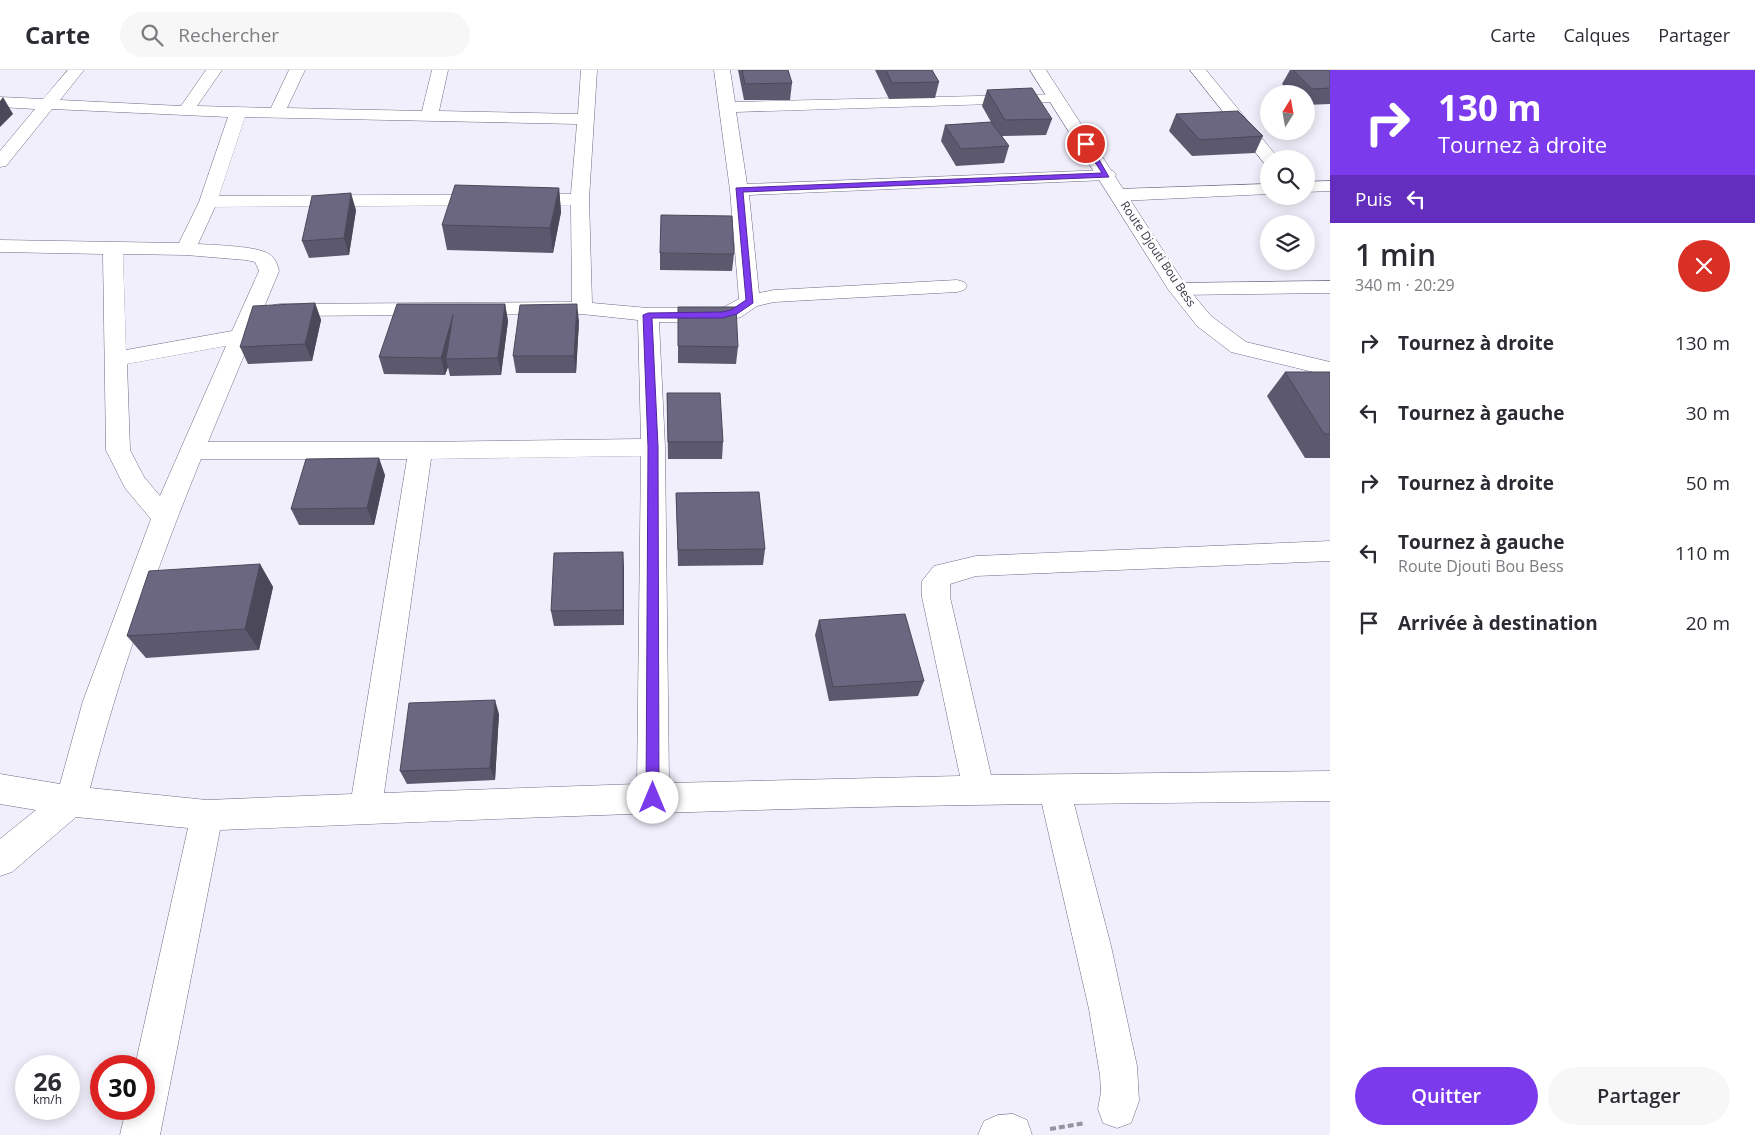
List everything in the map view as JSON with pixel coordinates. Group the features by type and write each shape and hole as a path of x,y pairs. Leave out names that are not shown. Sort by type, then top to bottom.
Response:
{"street":[{"path":"0,162 76,70"},
{"path":"186,111 214,70"},
{"path":"276,114 297,70"},
{"path":"428,117 440,70"},
{"path":"582,308 580,199 589,70"},
{"path":"722,70 739,190 750,301"},
{"name":"Route Djouti Bou Bess","path":"1038,70 1107,175 1178,290 1204,321 1239,348 1330,369"},
{"path":"1198,70 1263,150"},
{"path":"728,107 1055,97"},
{"path":"0,102 276,114 585,119"},
{"path":"186,249 208,202 238,112"},
{"path":"739,190 1107,175"},
{"path":"1315,187 1330,186"},
{"path":"1119,196 1260,189"},
{"path":"208,202 580,199"},
{"path":"0,246 186,249 246,254 265,261 268,271 194,450 164,516 98,702 71,801 0,860"},
{"path":"113,248 118,450 134,482 164,516"},
{"path":"251,310 582,308 648,315 722,315 734,312 750,301 805,293 957,286"},
{"path":"1178,290 1330,287"},
{"path":"648,315 653,447 653,798"},
{"path":"116,359 240,338"},
{"path":"194,450 420,451 653,447"},
{"path":"366,808 420,451"},
{"path":"979,790 936,597 936,581 943,573 976,566 1330,551"},
{"path":"0,789 71,801 207,815 653,798 979,790 1330,786"},
{"path":"1054,789 1106,995 1120,1083 1121,1098 1117,1109"},
{"path":"140,1135 207,815"}],"path":[{"path":"1005,1135 1100,1121 1112,1115 1117,1109"}],"building":[{"path":"742,70 788,70 792,83 745,84"},
{"path":"886,70 932,70 939,82 892,83"},
{"path":"1293,70 1330,70 1330,88 1315,89 1315,85 1308,85"},
{"path":"1032,88 1052,119 1005,120 987,90"},
{"path":"1238,111 1260,133 1260,136 1200,140 1176,114"},
{"path":"991,122 1009,146 961,149 945,125"},
{"path":"455,185 559,188 550,228 442,225"},
{"path":"351,193 344,238 302,241 312,196"},
{"path":"661,215 732,216 734,254 660,253"},
{"path":"315,303 305,344 240,347 253,306"},
{"path":"397,304 505,304 498,358 446,359 453,315 441,358 379,357"},
{"path":"577,304 574,356 513,356 520,305"},
{"path":"678,307 736,307 738,347 678,346"},
{"path":"1285,372 1330,372 1330,434 1324,434"},
{"path":"667,393 720,393 723,442 668,442"},
{"path":"379,458 367,508 291,509 306,459"},
{"path":"759,492 765,549 678,550 676,493"},
{"path":"623,552 623,610 551,611 554,553"},
{"path":"260,564 245,629 127,636 149,571"},
{"path":"905,614 924,681 833,687 819,620"},
{"path":"495,700 490,768 400,771 409,703"}],"route":[{"path":"653,798 653,447 648,315 722,315 734,312 750,301 739,190 1107,175 1086,144"}]}
